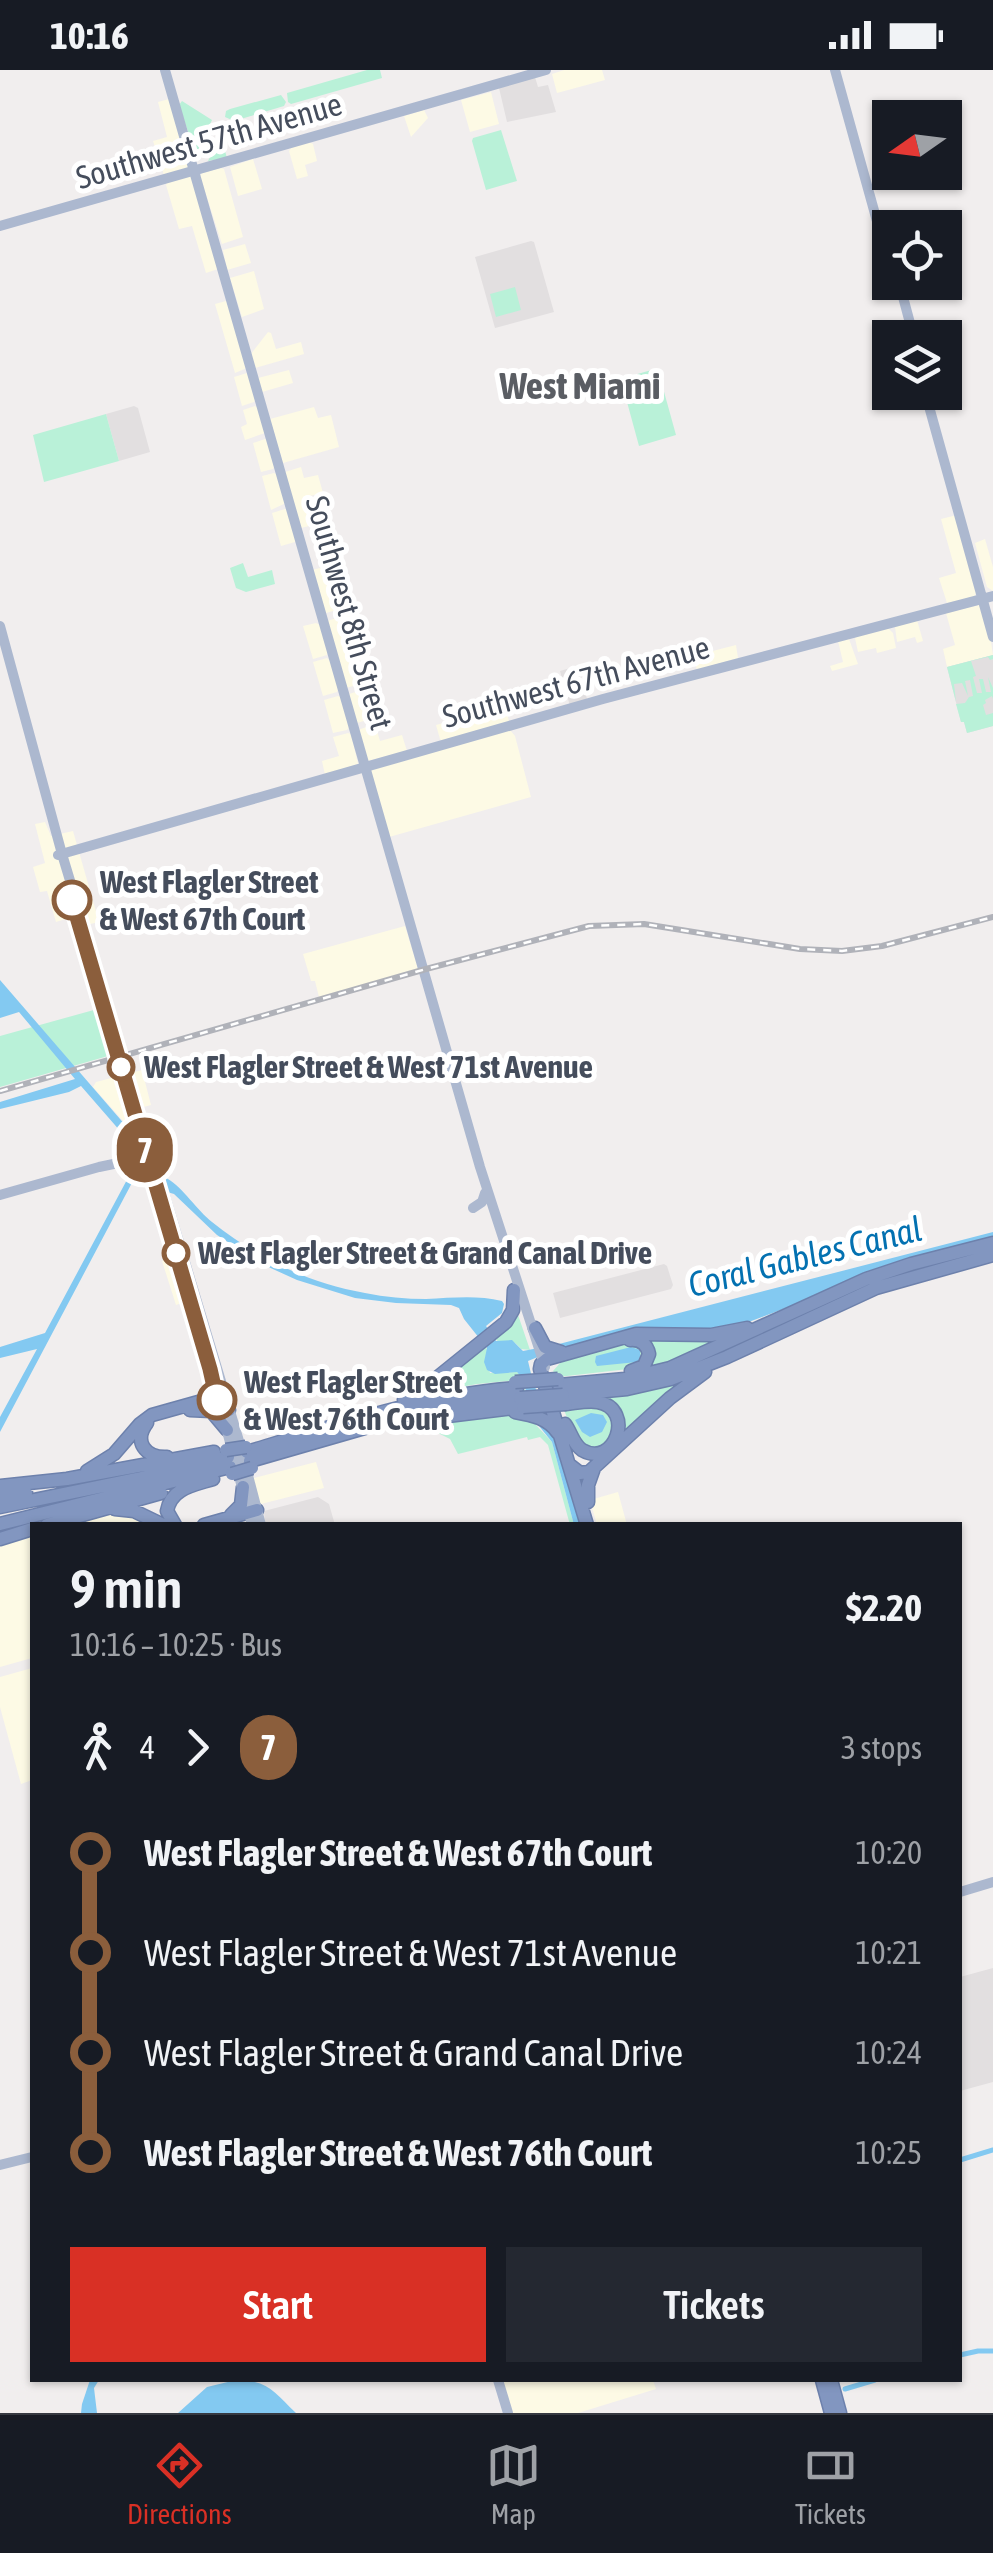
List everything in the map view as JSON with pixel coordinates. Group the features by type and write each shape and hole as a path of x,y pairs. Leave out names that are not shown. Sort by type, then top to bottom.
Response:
{"highway":[{"path":"54,1522 96,1505 455,1390 520,1398 662,1371 884,1273 993,1243"},
{"path":"559,1389 649,1386 727,1357 867,1291 972,1260 984,1263 993,1258"},
{"path":"390,1410 421,1391 487,1338 512,1314 518,1294"},
{"path":"535,1328 541,1355 574,1351 641,1333 722,1334 792,1313"},
{"path":"250,1455 367,1432 520,1398 559,1389 638,1370 648,1361 648,1350 641,1342 631,1340 565,1358 554,1367 559,1389"},
{"name":"Southwest 8th Street","path":"541,1355 564,1445 590,1522"},
{"path":"575,1469 588,1472 594,1468 670,1398 727,1357"},
{"path":"215,1388 229,1410"},
{"path":"215,1388 212,1404 149,1421 141,1433 142,1444 157,1457 205,1454 229,1462"},
{"path":"0,1497 103,1463 149,1417 215,1388"},
{"path":"520,1398 558,1424 576,1445 590,1452 609,1448 619,1431 617,1416 605,1404 559,1389"},
{"name":"Southwest 8th Street","path":"559,1389 558,1424 588,1502 590,1522"},
{"path":"250,1455 418,1412 482,1406"},
{"path":"190,1410 212,1411 227,1430"},
{"path":"558,1424 564,1445"},
{"path":"61,1478 205,1454"},
{"path":"0,1497 229,1462"},
{"path":"173,1522 167,1511 170,1500 180,1490 202,1483 229,1462"},
{"path":"588,1502 594,1468"},
{"path":"31,1522 202,1483"},
{"path":"242,1487 243,1520"},
{"path":"96,1505 129,1510 156,1522"},
{"path":"0,1531 30,1522"},
{"path":"0,1531 30,1529"},
{"path":"829,2393 840,2413"}],"main road":[{"name":"Southwest 8th Street","path":"165,70 509,1266"},
{"name":"Southwest 57th Avenue","path":"0,226 546,70"},
{"path":"837,70 878,210"},
{"path":"837,70 874,210"},
{"path":"932,410 993,620"},
{"path":"988,597 993,637"},
{"name":"Southwest 67th Avenue","path":"60,855 644,688 988,597"},
{"path":"0,626 60,855"},
{"path":"0,640 205,1340 242,1487"},
{"path":"113,1030 150,1158"},
{"path":"133,1157 140,1148 141,1136"},
{"path":"0,1192 95,1164 150,1158"},
{"name":"Southwest 8th Street","path":"480,1170 541,1355"},
{"path":"473,1208 483,1201 485,1193"},
{"name":"Southwest 8th Street","path":"518,1294 521,1312 559,1389"},
{"path":"518,1294 535,1328"},
{"path":"229,1410 243,1520"},
{"path":"962,1894 993,1885"},
{"path":"0,2162 30,2154"},
{"path":"496,2382 505,2413"}],"shaded area":[{"path":"564,70 602,70 605,80 557,93 552,74"},
{"path":"535,77 538,87 548,85 556,112 507,122 499,88"},
{"path":"491,92 499,124 470,132 461,100"},
{"path":"169,99 189,168 164,175 153,141 167,137 158,102"},
{"path":"424,110 428,118 411,137 404,116"},
{"path":"309,142 317,161 305,165 308,176 297,179 289,151"},
{"path":"253,159 262,189 238,196 230,167"},
{"path":"221,168 243,237 222,244 200,176"},
{"path":"190,176 218,269 206,273 192,226 179,229 166,185"},
{"path":"531,241 554,312 495,328 475,257"},
{"path":"245,244 251,263 227,270 223,250"},
{"path":"254,271 264,309 242,317 230,278"},
{"path":"226,301 247,368 235,373 215,304"},
{"path":"268,332 276,349 301,342 304,354 255,368 251,354"},
{"path":"289,370 293,383 262,392 258,378"},
{"path":"247,373 256,399 242,406 234,377"},
{"path":"255,406 265,433 245,440 241,427 247,424 243,410"},
{"path":"314,407 318,418 331,415 339,447 283,463 270,419"},
{"path":"138,408 150,452 119,461 106,414"},
{"path":"265,439 275,465 261,472 253,443"},
{"path":"301,467 304,478 318,475 323,493 310,496 312,503 325,500 327,507 314,511 317,524 301,528 285,472"},
{"path":"274,473 286,503 271,510 262,476"},
{"path":"285,509 296,539 281,546 272,513"},
{"path":"957,515 978,589 974,597 947,603 939,578 956,573 941,519"},
{"path":"985,539 993,567 993,591 987,587 975,543"},
{"path":"328,566 340,609 326,613 312,570"},
{"path":"979,605 993,655 947,667 943,649 955,645 946,613"},
{"path":"356,612 362,634 348,639 360,684 346,688 327,621"},
{"path":"917,620 923,641 917,643 915,637 897,642 895,627"},
{"path":"316,623 328,652 313,659 303,626"},
{"path":"888,628 896,648 858,652 858,635"},
{"path":"849,639 858,664 832,671 830,666 843,662 838,641"},
{"path":"736,645 738,658 697,670 693,656"},
{"path":"993,655 993,726 967,733 947,667"},
{"path":"327,658 338,689 323,696 313,662"},
{"path":"577,666 587,699 570,706 560,671"},
{"path":"365,689 369,702 380,699 384,715 357,723 349,694"},
{"path":"502,689 509,722 440,739 436,725 488,711 484,694"},
{"path":"338,696 349,727 333,733 324,700"},
{"path":"375,724 380,741 402,735 407,751 367,761 358,730"},
{"path":"510,730 531,797 389,837 369,770"},
{"path":"348,733 358,764 325,775 322,761 339,756 333,737"},
{"path":"45,822 51,836 73,831 99,922 86,925 81,914 56,922 47,891 40,892 33,867 45,863 35,824"},
{"path":"405,926 418,969 319,997 303,954"},
{"path":"142,1070 151,1105 129,1111 133,1132 93,1087 96,1082"},
{"path":"174,1257 187,1301 176,1305 162,1261"},
{"path":"664,1264 673,1285 671,1289 560,1318 553,1293"},
{"path":"316,1462 324,1488 259,1503 254,1478"},
{"path":"618,1492 626,1522 596,1522 590,1500"},
{"path":"318,1497 329,1504 334,1522 265,1522 264,1511"},
{"path":"124,1513 147,1522 77,1522"},
{"path":"30,1536 30,1659 0,1667 0,1544"},
{"path":"30,1669 30,1781 21,1784 0,1707 0,1677"},
{"path":"993,1968 993,2082 962,2090 962,1976"},
{"path":"503,2382 654,2382 656,2389 578,2413 511,2413"}],"green space":[{"path":"367,70 380,70 382,78 288,102 287,93"},
{"path":"281,95 284,106 234,121 225,117 230,109"},
{"path":"182,101 212,120 196,155 179,105"},
{"path":"236,126 240,139 223,144 227,158 208,161 224,129"},
{"path":"501,130 517,181 486,190 472,141"},
{"path":"515,287 521,310 496,317 490,294"},
{"path":"655,369 676,435 639,446 624,391 637,388 634,375"},
{"path":"106,414 119,461 44,482 33,435"},
{"path":"243,563 248,577 272,570 275,584 246,592 236,588 230,568"},
{"path":"993,655 990,660 988,657 971,661 977,693 982,693 979,679 983,679 986,692 991,692 988,677 993,688 993,699 992,696 985,700 983,705 986,715 993,713 993,726 967,733 956,704 973,696 970,680 965,681 968,696 962,683 954,684 956,702 947,667"},
{"path":"101,1008 115,1054 0,1087 0,1036"},
{"path":"515,1306 530,1350 499,1342 492,1336"},
{"path":"732,1334 688,1357 640,1372 651,1335"},
{"path":"630,1342 647,1352 637,1368 558,1377 553,1371 561,1362"},
{"path":"483,1343 488,1351 485,1358 490,1373 517,1372 536,1425 552,1442 573,1522 569,1522 548,1445 540,1437 458,1454 450,1439 421,1423 518,1380 424,1394"},
{"path":"698,1374 617,1444 610,1405 566,1402"},
{"path":"595,1403 616,1419 608,1446 590,1451 576,1440 564,1410"}],"water":[{"path":"0,980 133,1134 133,1164 148,1174 166,1178 229,1235 265,1258 344,1289 403,1298 474,1297 502,1301 502,1313 486,1326 496,1341 512,1340 523,1351 993,1232 993,1237 869,1272 730,1329 644,1327 528,1361 581,1522 573,1522 552,1442 539,1426 521,1377 517,1372 495,1374 487,1370 487,1348 459,1308 355,1298 297,1280 264,1265 217,1235 174,1194 134,1179 0,1432 0,1417 37,1349 0,1358 0,1347 45,1333 129,1176 122,1172 118,1158 121,1132 81,1086 0,1109 0,1102 75,1079 19,1012 0,1018"},
{"path":"631,1347 640,1350 637,1362 597,1366 595,1362 596,1356"},
{"path":"591,1413 603,1415 607,1422 602,1432 590,1437 575,1420"},
{"path":"89,2382 98,2382 94,2388 97,2413 81,2413"},
{"path":"228,2382 263,2385 296,2413 178,2413 207,2387"}],"waterway":[{"path":"962,2159 993,2150"},
{"path":"962,2355 993,2351"},
{"path":"845,2389 868,2382"}],"railway":[{"path":"0,1091 589,926 644,924 800,949 842,951 882,946 993,917"}],"bus line":[{"name":"7","path":"72,900 217,1400"}],"place":[{"name":"West Flagler Street & West 67th Court","path":"72,900"},
{"name":"West Flagler Street & West 71st Avenue","path":"121,1067"},
{"name":"West Flagler Street & Grand Canal Drive","path":"176,1253"},
{"name":"West Flagler Street & West 76th Court","path":"217,1400"}],"district":[{"name":"West Miami","path":"580,386"}],"water label":[{"name":"Coral Gables Canal","path":"805,1257"}]}
